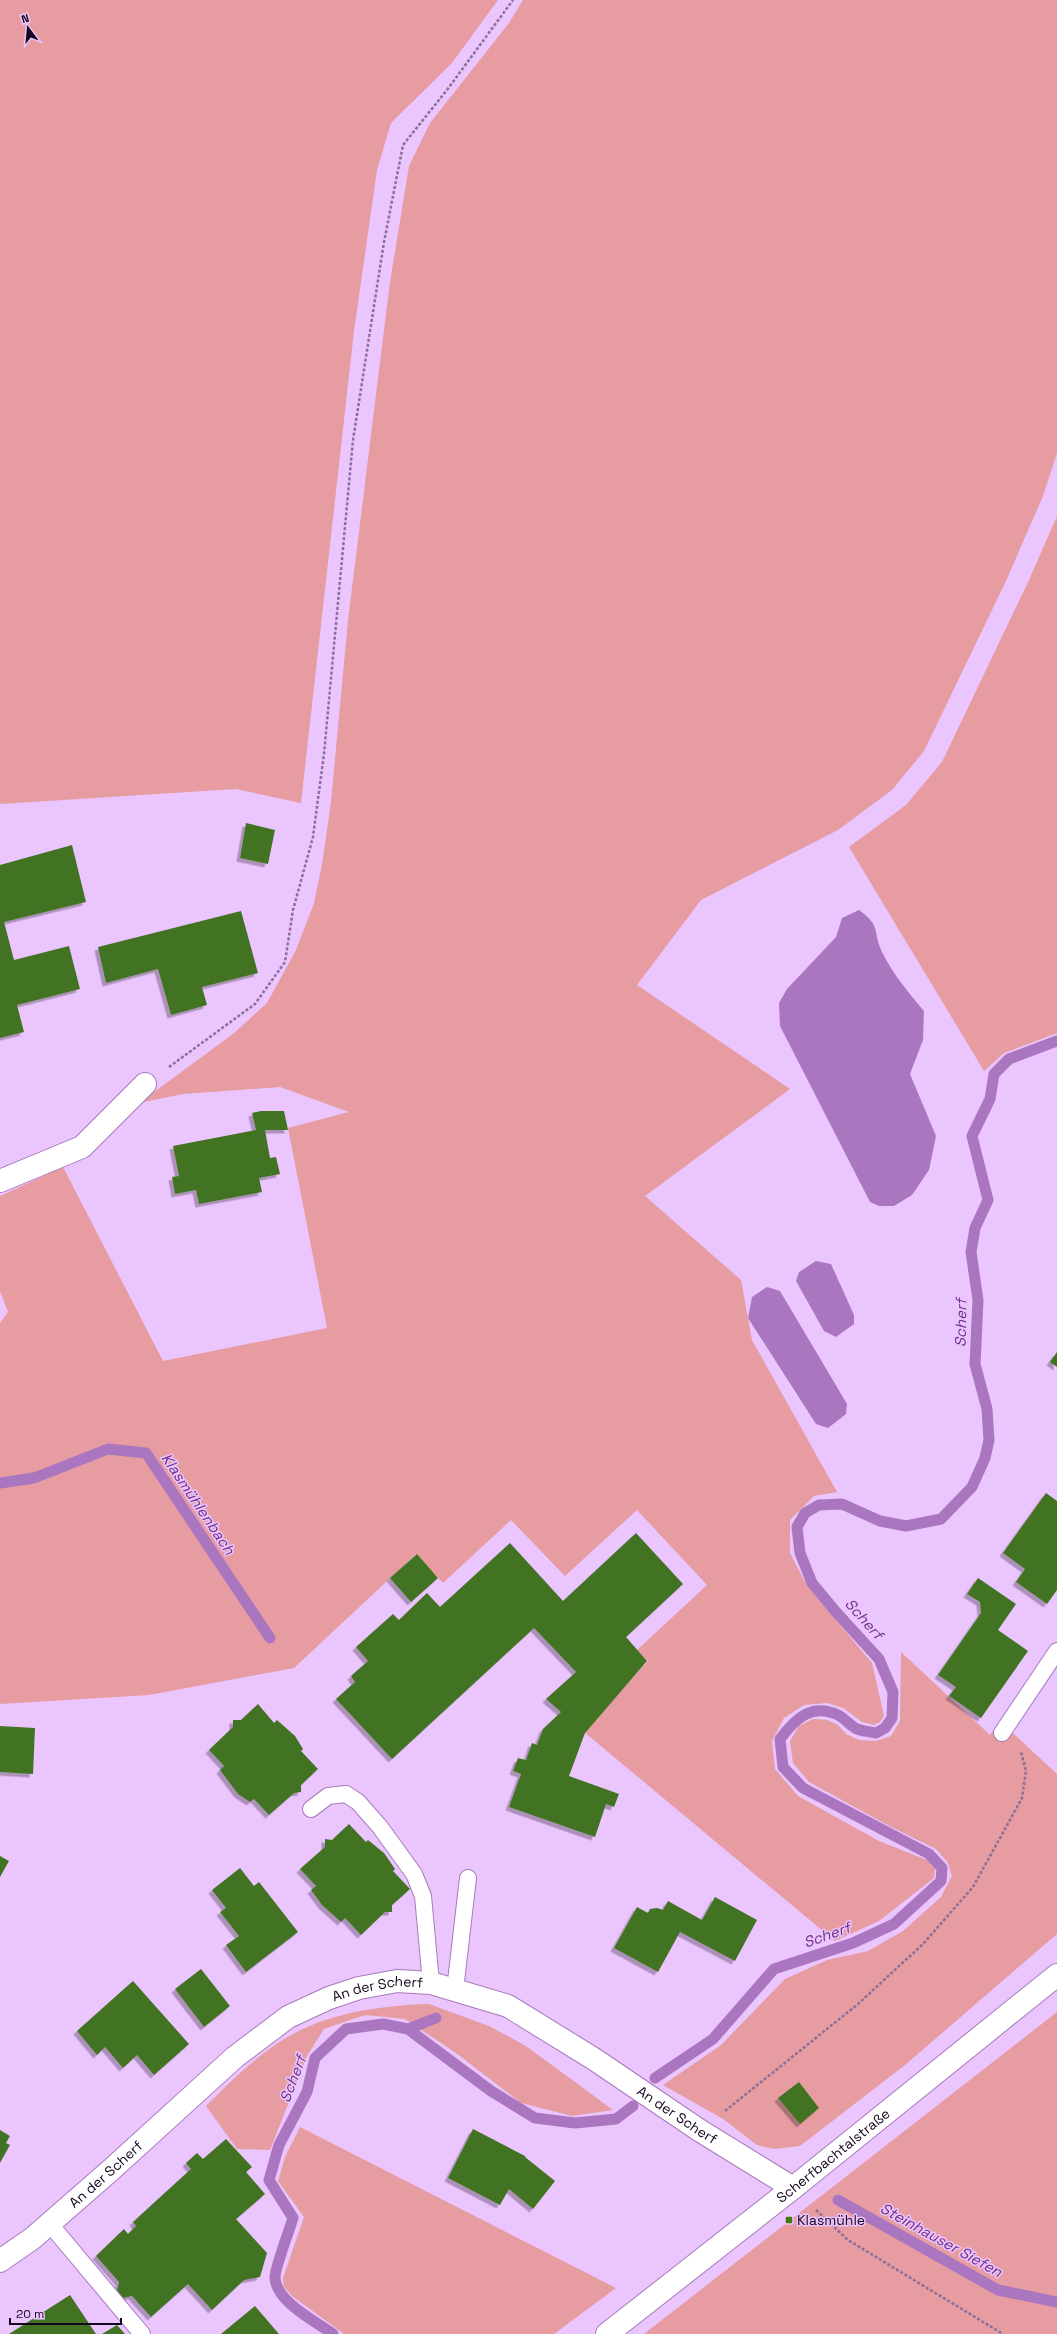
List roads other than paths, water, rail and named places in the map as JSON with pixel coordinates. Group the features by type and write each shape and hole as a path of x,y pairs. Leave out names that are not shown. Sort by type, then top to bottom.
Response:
{"street":[{"path":"0,1181 82,1147 144,1084"},
{"name":"Scherfbachtalstraße","path":"607,2334 793,2188 1057,1975"},
{"name":"An der Scherf","path":"0,2261 50,2223 235,2058 288,2016 329,1998 359,1988 397,1981 431,1983 508,2006 594,2059 699,2130 793,2188"}],"lane":[{"path":"1002,1733 1057,1652"},
{"path":"311,1809 328,1796 346,1794 358,1802 380,1827 414,1874 423,1896 431,1983"},
{"path":"455,1990 468,1878"},
{"path":"50,2223 142,2334"}],"waterway":[{"name":"Scherf","path":"655,2078 713,2039 774,1969 853,1943 894,1924 941,1881 942,1868 929,1854 803,1788 783,1767 780,1739 792,1725 806,1714 821,1711 830,1712 840,1716 857,1729 876,1733 885,1728 892,1718 893,1692 879,1659 812,1583 800,1553 797,1527 805,1513 819,1505 842,1504 880,1521 906,1526 941,1519 972,1487 985,1458 989,1440 987,1409 975,1364 978,1300 971,1252 975,1228 988,1200 972,1136 990,1099 994,1074 1009,1059 1057,1041"},
{"name":"Klasmühlenbach","path":"0,1483 34,1478 108,1449 146,1453 270,1638"},
{"name":"Klasmühlenbach","path":"408,2029 436,2018"},
{"name":"Scherf","path":"333,2334 297,2310 282,2294 277,2286 275,2277 276,2271 293,2218 269,2180 279,2145 307,2092 315,2058 346,2029 383,2024 408,2029 491,2091 535,2118 575,2123 616,2119 633,2106"},
{"name":"Steinhauser Siefen","path":"838,2200 998,2290 1057,2302"}],"place":[{"name":"Klasmühle","path":"789,2220"}]}
